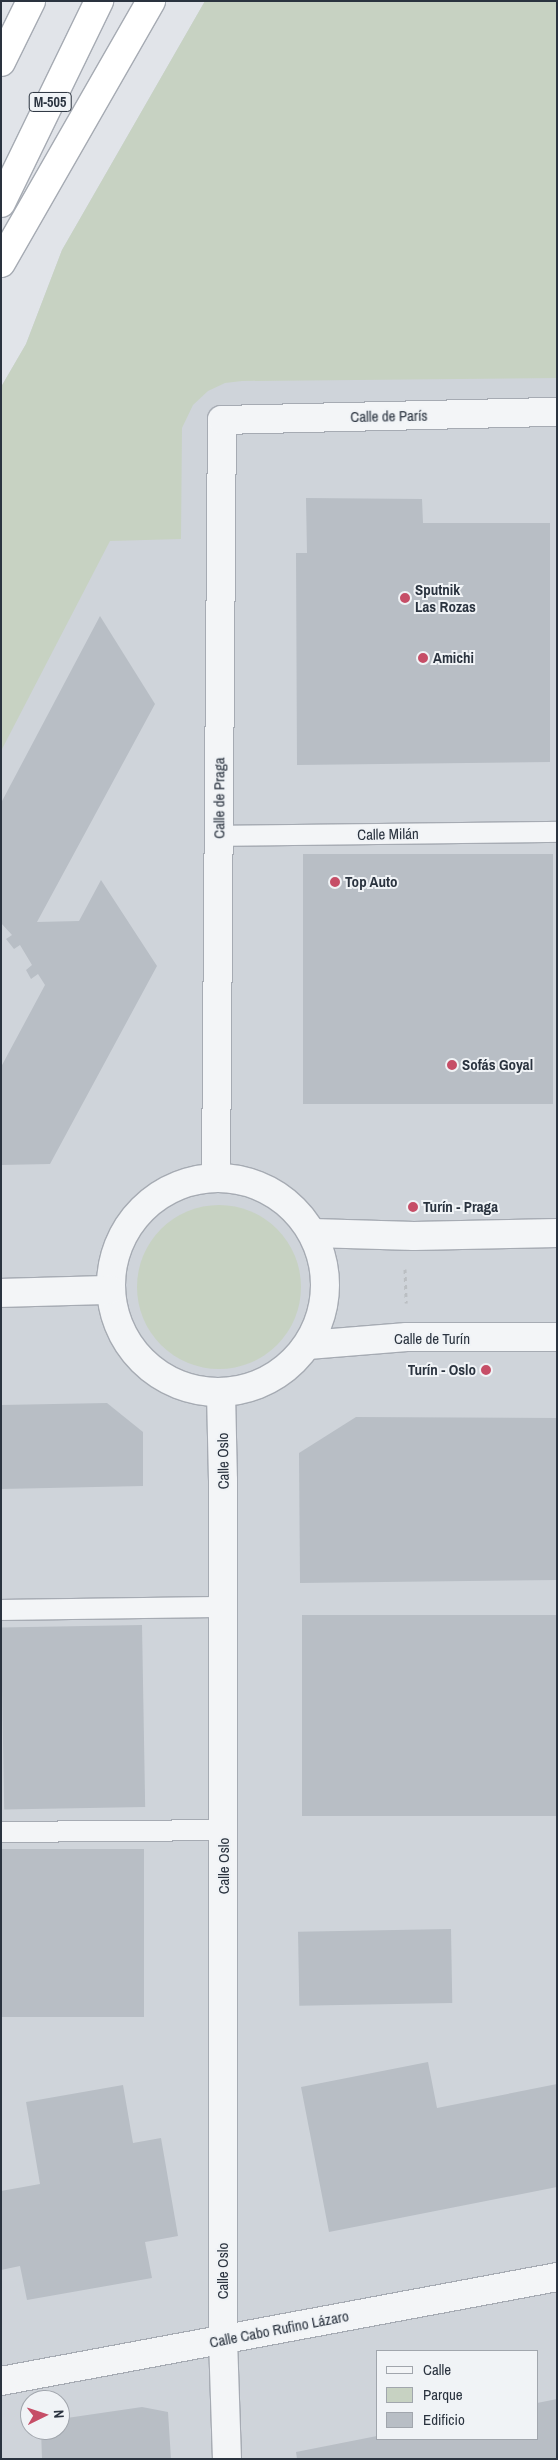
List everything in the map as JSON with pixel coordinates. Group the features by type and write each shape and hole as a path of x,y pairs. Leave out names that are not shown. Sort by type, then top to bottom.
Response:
{"highway":[{"path":"1,62 32,1"},
{"name":"M-505","path":"1,203 99,1"},
{"path":"1,263 151,1"}],"street":[{"name":"Calle de París","path":"222,420 557,412"},
{"name":"Calle de Praga","path":"216,1176 222,420"},
{"path":"216,1176 254,1183 289,1203 313,1233 323,1260 326,1290 320,1318 308,1345 283,1370 252,1387 220,1393 177,1386 144,1363 120,1330 110,1290 116,1247 139,1211 174,1186 216,1176"},
{"path":"313,1233 404,1236 557,1233"},
{"path":"1,1293 110,1290"},
{"name":"Calle de Turín","path":"308,1345 407,1337 557,1338"},
{"name":"Calle Oslo","path":"220,1393 224,1607 223,2339 227,2459"},
{"name":"Calle Cabo Rufino Lázaro","path":"1,2382 557,2276"}],"lane":[{"name":"Calle Milán","path":"219,836 557,832"},
{"path":"1,1610 224,1607"},
{"path":"1,1832 224,1830"}],"path":[{"path":"404,1236 407,1337"}],"shaded area":[{"path":"205,1 557,1 557,2459 1,2459 1,387 26,344 62,250"}],"green space":[{"path":"205,1 557,1 557,378 242,381 225,383 208,391 193,405 182,428 181,539 110,541 1,751 1,387 26,344 62,250"},
{"path":"211,1205 227,1205 250,1211 265,1219 277,1229 287,1241 295,1256 301,1279 301,1295 295,1318 287,1333 277,1345 265,1355 250,1363 227,1369 211,1369 188,1363 173,1355 151,1333 141,1311 137,1295 137,1279 143,1256 151,1241 173,1219 195,1209"}],"building":[{"name":"Amichi","path":"306,498 422,499 423,523 550,523 550,762 297,765 296,553 307,553"},
{"path":"100,616 155,704 37,922 79,921 101,880 157,966 50,1164 1,1165 1,1067 45,985 38,974 31,979 26,970 32,965 20,945 14,949 6,939 12,935 1,923 1,803"},
{"path":"303,854 553,854 553,1104 303,1104"},
{"path":"107,1403 143,1432 143,1486 1,1489 1,1405"},
{"path":"356,1417 557,1418 557,1580 300,1583 299,1453"},
{"path":"302,1615 557,1615 557,1816 302,1816"},
{"path":"142,1625 145,1807 4,1809 1,1627"},
{"path":"1,1849 144,1849 144,2017 1,2017"},
{"path":"451,1929 452,2003 299,2006 298,1932"},
{"path":"428,2062 437,2108 557,2084 557,2187 329,2232 301,2087"},
{"path":"123,2085 133,2143 161,2138 178,2236 145,2242 152,2278 27,2300 20,2266 1,2270 1,2191 40,2184 26,2102"},
{"path":"557,2399 557,2459 297,2459 296,2452 376,2436 376,2440 538,2440 538,2403"},
{"path":"142,2407 168,2412 171,2459 42,2459 41,2440 70,2440 70,2418"}],"place":[{"name":"Sputnik Las Rozas","path":"405,598"},
{"name":"Amichi","path":"423,658"},
{"name":"Top Auto","path":"335,882"},
{"name":"Sofás Goyal","path":"452,1065"},
{"name":"Turín - Praga","path":"413,1207"},
{"name":"Turín - Oslo","path":"486,1370"}]}
